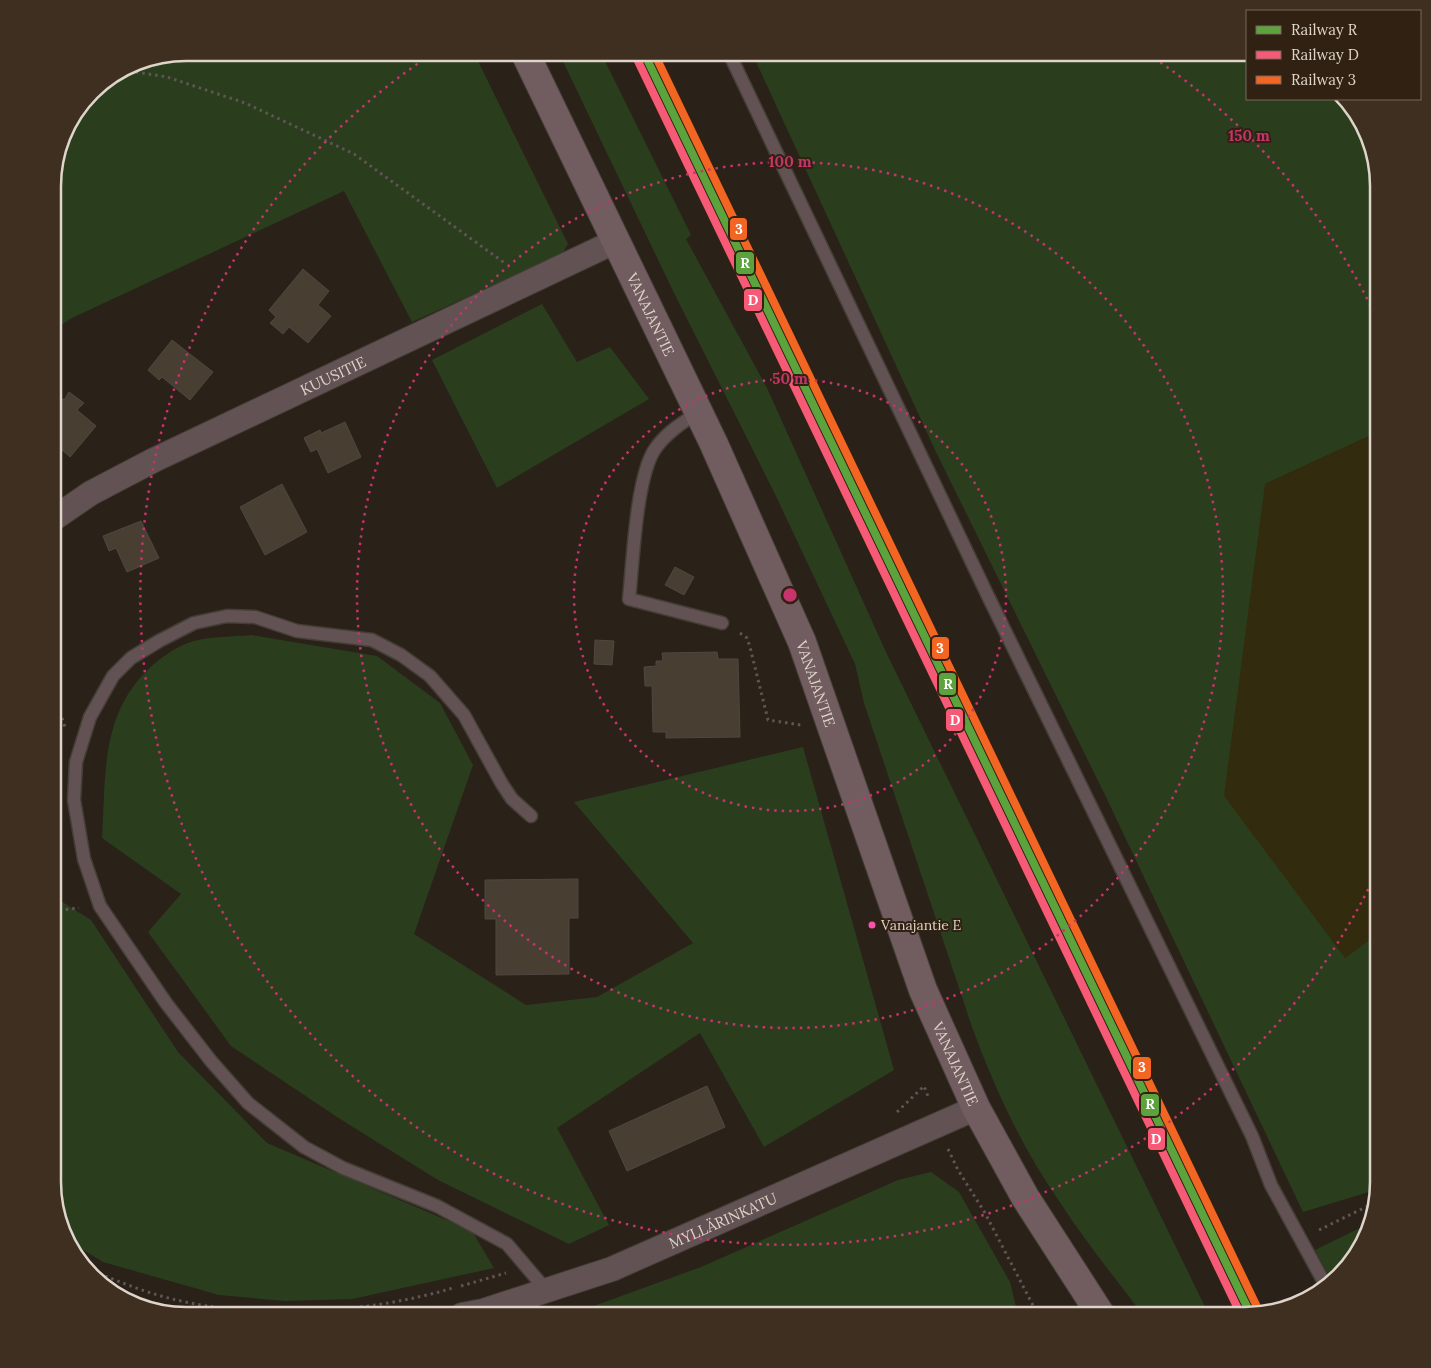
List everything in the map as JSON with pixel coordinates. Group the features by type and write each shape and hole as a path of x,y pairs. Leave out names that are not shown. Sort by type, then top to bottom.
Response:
{"street":[{"name":"VANAJANTIE","path":"529,61 699,412 802,642 923,990 976,1108 1025,1197 1096,1307"},
{"name":"KUUSITIE","path":"62,512 91,493 154,460 616,241"},
{"name":"MYLLÄRINKATU","path":"490,1307 547,1291 612,1269 676,1243 976,1108"}],"lane":[{"path":"732,61 986,592 1252,1136 1271,1185 1323,1280"},
{"path":"699,412 661,441 648,464 641,495 629,599 722,624"},
{"path":"531,816 512,799 502,784 464,715 430,676 409,660 372,640 297,631 255,617 226,616 194,623 131,658 113,676 90,717 76,762 74,800 84,859 100,906 166,1003 211,1061 248,1103 304,1147 343,1168 437,1206 507,1244 547,1291"}],"path":[{"path":"136,72 166,77 245,103 354,154 531,282"},
{"path":"722,624 747,638 768,720 803,725"},
{"path":"62,720 65,728 81,743"},
{"path":"924,1086 951,1157 985,1212 1034,1307"},
{"path":"1301,1239 1367,1207"}],"green space":[{"path":"478,61 568,244 562,254 412,322 344,191 62,324 62,170 68,146 74,131 87,110 110,87 138,71 170,62"},
{"path":"563,61 605,61 691,235 686,239 767,388 885,650 1205,1307 1137,1307 1069,1216 1033,1160 1010,1117 972,1027 864,703 855,664 775,494 674,293"},
{"path":"756,61 1246,61 1246,100 1335,100 1344,110 1360,138 1369,170 1369,436 1265,484 1345,958 1370,939 1369,1192 1303,1212 1105,795 935,450"},
{"path":"542,304 577,362 610,347 649,399 497,488 432,360"},
{"path":"251,635 377,656 440,703 473,765 414,934 526,1005 597,997 693,943 574,802 803,747 894,1070 764,1147 700,1033 557,1128 609,1225 569,1244 438,1180 337,1117 231,1046 148,932 181,894 102,838 104,790 109,744 115,723 124,702 136,682 159,660 183,645 208,638"},
{"path":"62,902 91,920 178,1052 267,1143 472,1231 494,1268 352,1299 285,1301 219,1295 103,1262 80,1248 78,1244 65,1214 62,1190"},
{"path":"931,1172 959,1192 1010,1282 1016,1307 591,1307 701,1267 898,1180"},
{"path":"1361,1227 1349,1251 1328,1274 1315,1250"}],"sand":[{"path":"1369,436 1370,939 1345,958 1224,796 1265,484"}],"building":[{"path":"303,269 329,291 318,305 331,316 308,343 289,327 283,334 270,323 276,317 269,310"},
{"path":"172,340 213,372 190,400 162,377 159,380 148,370"},
{"path":"69,392 84,403 77,410 96,426 70,457 62,450 62,398 64,400"},
{"path":"345,422 361,457 328,473 317,449 311,452 304,438 320,430 321,433"},
{"path":"282,484 307,532 265,555 240,507"},
{"path":"141,521 159,558 127,572 116,548 109,551 103,536"},
{"path":"675,567 694,577 684,595 665,585"},
{"path":"595,640 614,641 612,665 594,664"},
{"path":"717,652 718,659 738,659 740,737 666,738 666,732 653,732 652,686 645,686 644,667 656,666 656,661 663,661 662,653"},
{"path":"578,879 578,918 569,918 569,974 496,975 496,919 485,919 485,880"},
{"path":"707,1086 725,1127 627,1171 609,1131"}],"rail line":[{"name":"D","path":"638,61 1237,1307"},
{"name":"R","path":"648,61 1247,1307"},
{"name":"3","path":"658,61 1257,1306"}],"place":[{"name":"Vanajantie E","path":"872,925"}]}
